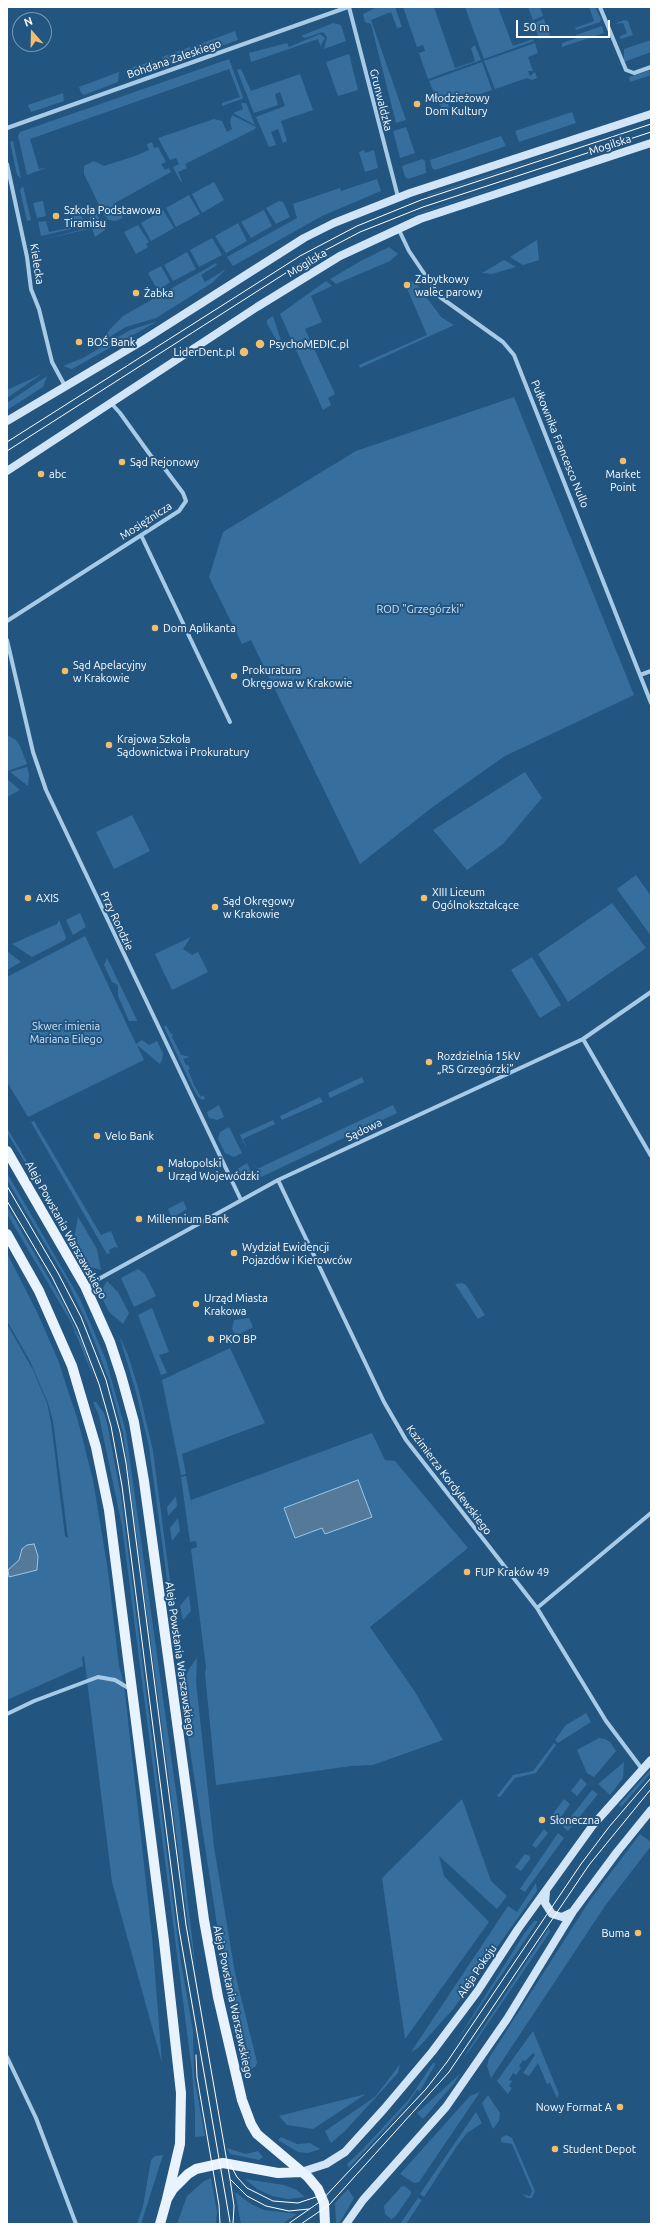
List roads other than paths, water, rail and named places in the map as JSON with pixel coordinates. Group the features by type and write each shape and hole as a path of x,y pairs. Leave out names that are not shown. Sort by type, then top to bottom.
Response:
{"main road":[{"name":"Mogilska","path":"7,421 142,341 304,238 334,223 398,197 651,114"},
{"name":"Mogilska","path":"7,470 308,274 340,256 398,228 432,215 651,142"},
{"name":"Aleja Powstania Warszawskiego","path":"7,1151 85,1286 110,1342 121,1375 137,1437 204,1920 218,1997 242,2100 251,2124 257,2134 314,2184 322,2196 325,2208 326,2224"},
{"path":"7,1234 39,1291 62,1342 76,1379 96,1447 109,1510 164,1941 180,2093 180,2144 160,2224"},
{"name":"Aleja Pokoju","path":"301,2172 336,2159 353,2144 445,2035 477,1992 593,1825 651,1760"},
{"path":"346,2224 363,2200 433,2122 466,2080 507,2019 574,1910 617,1852 651,1810"},
{"path":"547,1890 545,1903 552,1914 562,1916 574,1910"},
{"path":"167,2199 173,2188 188,2174 215,2164 225,2163 278,2173 301,2172"}],"street":[{"name":"Bohdana Zaleskiego","path":"7,128 348,7"},
{"name":"Grunwaldzka","path":"348,7 398,197"},
{"path":"600,7 623,65 628,72 634,73 651,67"},
{"name":"Kielecka","path":"7,164 28,257 31,289 38,305 52,362 65,386"},
{"name":"Pułkownika Francesco Nullo","path":"398,228 409,251 440,297 502,342 514,355 651,703"},
{"name":"Mosiężnicza","path":"7,621 179,511 186,501 165,469 151,456 111,403"},
{"path":"141,535 230,722"},
{"name":"Przy Rondzie","path":"7,640 33,752 46,790 241,1200"},
{"path":"640,675 651,670"},
{"name":"Sądowa","path":"85,1286 278,1180 583,1039 651,992"},
{"path":"583,1039 651,1156"},
{"name":"Kazimierza Kordylewskiego","path":"278,1180 397,1426 537,1608 606,1721 642,1769"},
{"path":"537,1608 651,1513"},
{"path":"7,1714 34,1701 98,1677 115,1680 132,1691"},
{"path":"7,2057 36,2118 76,2224"}],"tram line":[{"path":"7,442 300,256 357,226 421,200 651,124"},
{"path":"7,451 303,262 360,232 423,207 651,132"},
{"path":"7,1186 58,1273 81,1317 106,1380 120,1432 126,1463 186,1925 230,2179 234,2206 233,2224"},
{"path":"7,1201 52,1277 78,1329 99,1384 111,1426 122,1486 179,1929 230,2222"},
{"path":"288,2224 321,2201 426,2089 447,2062 581,1864 609,1827 651,1778"},
{"path":"301,2224 329,2205 449,2072 589,1865 651,1789"},
{"path":"196,2055 197,2077 219,2205 220,2224"},
{"path":"230,2164 237,2177 247,2188 273,2201 298,2203 325,2194"},
{"path":"231,2180 247,2196 266,2206 289,2211 309,2209"}],"place":[{"name":"Młodzieżowy Dom Kultury","path":"417,104"},
{"name":"Szkoła Podstawowa Tiramisu","path":"56,216"},
{"name":"Zabytkowy walec parowy","path":"407,285"},
{"name":"Żabka","path":"136,293"},
{"name":"BOŚ Bank","path":"79,342"},
{"name":"PsychoMEDIC.pl","path":"260,344"},
{"name":"LiderDent.pl","path":"244,352"},
{"name":"Market Point","path":"623,461"},
{"name":"Sąd Rejonowy","path":"122,462"},
{"name":"abc","path":"41,474"},
{"name":"Dom Aplikanta","path":"155,628"},
{"name":"Sąd Apelacyjny w Krakowie","path":"65,671"},
{"name":"Prokuratura Okręgowa w Krakowie","path":"234,676"},
{"name":"Krajowa Szkoła Sądownictwa i Prokuratury","path":"109,745"},
{"name":"AXIS","path":"28,898"},
{"name":"XIII Liceum Ogólnokształcące","path":"424,898"},
{"name":"Sąd Okręgowy w Krakowie","path":"215,907"},
{"name":"Rozdzielnia 15kV „RS Grzegórzki”","path":"429,1062"},
{"name":"Velo Bank","path":"97,1136"},
{"name":"Małopolski Urząd Wojewódzki","path":"160,1169"},
{"name":"Millennium Bank","path":"139,1219"},
{"name":"Wydział Ewidencji Pojazdów i Kierowców","path":"234,1253"},
{"name":"Urząd Miasta Krakowa","path":"196,1304"},
{"name":"PKO BP","path":"211,1339"},
{"name":"FUP Kraków 49","path":"467,1572"},
{"name":"Słoneczna","path":"542,1820"},
{"name":"Buma","path":"638,1933"},
{"name":"Nowy Format A","path":"620,2107"},
{"name":"Student Depot","path":"555,2149"}],"park label":[{"name":"ROD \"Grzegórzki\"","path":"420,609"},
{"name":"Skwer imienia Mariana Eilego","path":"66,1032"}]}
